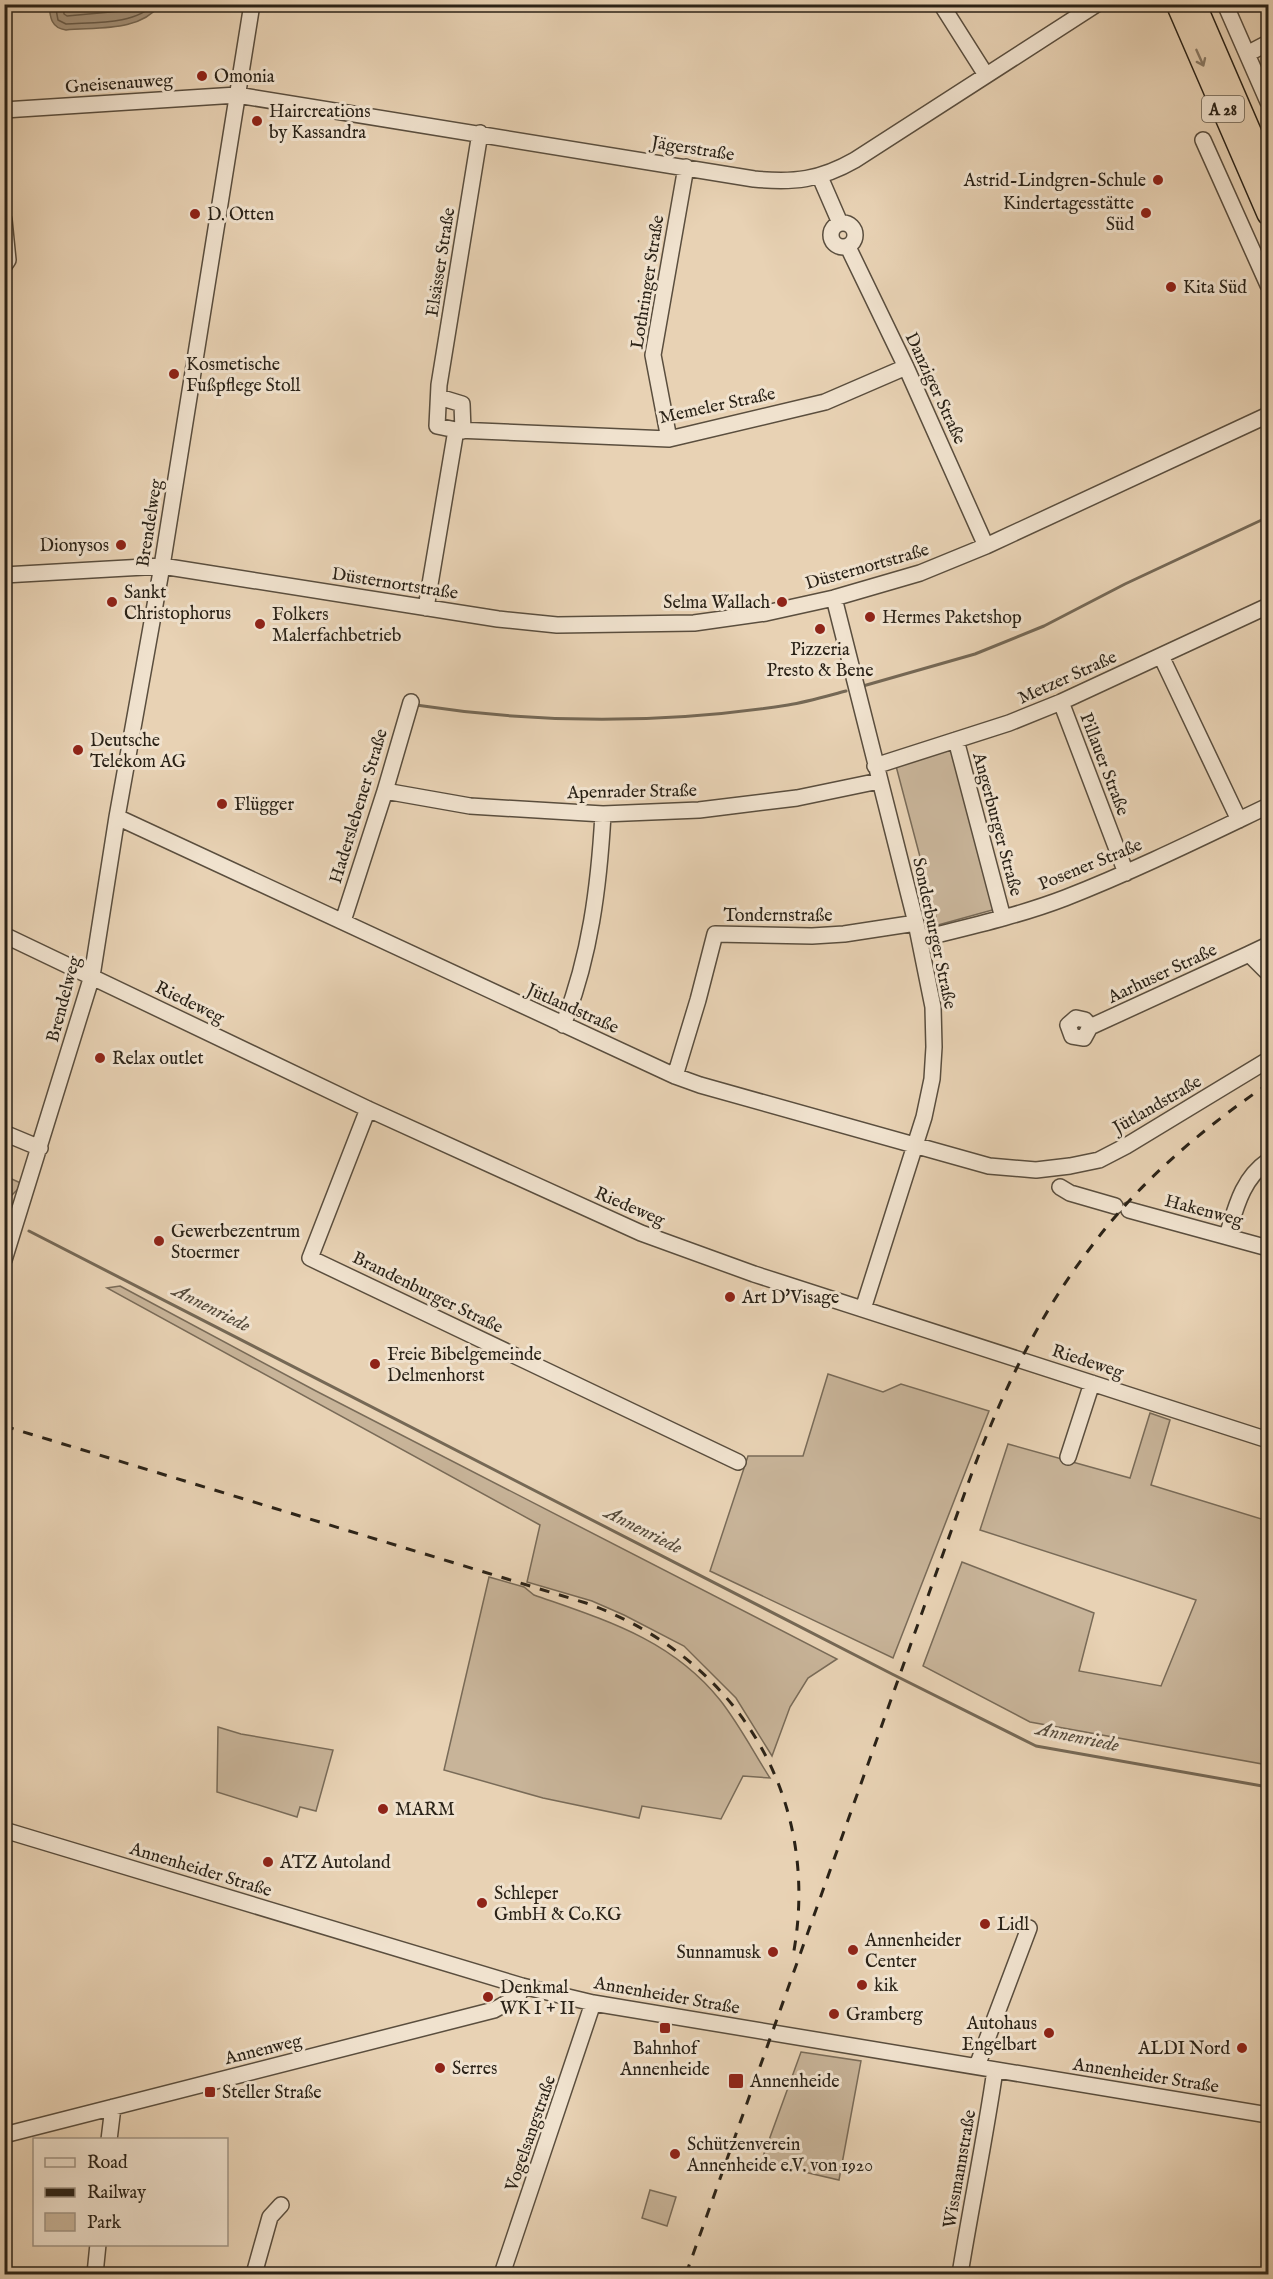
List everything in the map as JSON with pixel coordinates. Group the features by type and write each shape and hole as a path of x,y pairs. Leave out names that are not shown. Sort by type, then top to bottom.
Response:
{"highway":[{"name":"A 28","path":"1177,4 1269,214"},
{"name":"A 28","path":"1195,4 1269,173"}],"street":[{"name":"Brendelweg","path":"4,1260 92,976 117,817 162,566 252,4"},
{"path":"941,4 986,75"},
{"path":"1224,4 1269,102"},
{"name":"Jägerstraße","path":"237,95 776,181 802,181 820,177 855,160 1093,6"},
{"path":"1247,54 1269,43"},
{"name":"Gneisenauweg","path":"4,110 237,95"},
{"name":"Elsässer Straße","path":"459,430 437,426 439,397 480,134"},
{"path":"1203,140 1269,285"},
{"name":"Lothringer Straße","path":"669,439 653,355 686,167"},
{"name":"Danziger Straße","path":"820,177 840,223 852,226 855,233 854,241 848,247 906,367 986,546"},
{"path":"4,220 8,260 4,266"},
{"name":"Memeler Straße","path":"459,430 669,439 825,402 906,367"},
{"path":"426,608 462,404 439,397"},
{"name":"Düsternortstraße","path":"4,574 162,566 426,608 557,625 683,623 766,614 834,598 920,573 986,546 1269,415"},
{"name":"Sonderburger Straße","path":"834,598 920,939 933,1008 932,1079 924,1118 863,1309"},
{"name":"Metzer Straße","path":"877,773 956,740 1009,723 1061,702 1268,608"},
{"path":"1161,657 1239,820"},
{"name":"Haderslebener Straße","path":"342,921 385,791 411,702"},
{"name":"Pillauer Straße","path":"1061,702 1126,873"},
{"name":"Angerburger Straße","path":"956,740 1003,918"},
{"name":"Apenrader Straße","path":"385,791 470,806 603,814 699,810 797,798 877,773"},
{"name":"Posener Straße","path":"920,939 1003,918 1063,899 1126,873 1269,806"},
{"path":"563,1026 575,997 584,962 599,875 603,814"},
{"name":"Jütlandstraße","path":"117,817 563,1026 675,1076 712,1089 989,1166 1036,1170 1099,1160 1269,1060"},
{"name":"Tondernstraße","path":"675,1076 715,934 812,936 843,934 916,923"},
{"name":"Riedeweg","path":"4,935 368,1109 641,1233 710,1259 1269,1440"},
{"name":"Aarhuser Straße","path":"1090,1027 1269,945"},
{"path":"1249,954 1269,973"},
{"name":"Brandenburger Straße","path":"368,1109 310,1258 738,1462"},
{"path":"4,1133 40,1148"},
{"path":"1227,1236 1240,1194 1248,1180 1269,1161"},
{"path":"1036,1170 1053,1187 1060,1187 1067,1178 1060,1167"},
{"name":"Hakenweg","path":"1060,1187 1070,1193 1269,1248"},
{"path":"1068,1457 1092,1383"},
{"name":"Annenheider Straße","path":"4,1830 522,1986 593,2003 1269,2115"},
{"path":"977,2066 1029,1928"},
{"name":"Annenweg","path":"4,2135 494,2010 518,1997 522,1986"},
{"name":"Vogelsangstraße","path":"502,2274 593,2003"},
{"name":"Wissmannstraße","path":"960,2274 978,2169 986,2137 995,2070"},
{"path":"109,2138 113,2107"},
{"path":"254,2274 270,2217 281,2205"},
{"path":"95,2274 98,2246"}],"green space":[{"path":"951,749 996,909 938,925 896,766"},
{"path":"5,1176 23,1184 5,1202"},
{"path":"120,1286 316,1391 837,1659 808,1678 790,1707 772,1756 736,1698 684,1646 592,1601 527,1582 540,1525 107,1288"},
{"path":"828,1374 883,1392 901,1384 989,1411 893,1658 710,1571 748,1456 803,1456"},
{"path":"1150,1413 1170,1420 1151,1485 1268,1521 1268,1765 1030,1722 923,1666 962,1562 1094,1613 1079,1671 1161,1686 1196,1600 980,1530 1008,1444 1130,1478"},
{"path":"489,1577 524,1587 534,1595 611,1623 635,1634 680,1661 720,1700 770,1778 743,1776 721,1819 642,1806 639,1818 543,1798 444,1770"},
{"path":"218,1727 241,1734 333,1750 316,1811 300,1807 297,1817 217,1792"},
{"path":"801,2052 861,2061 839,2180 761,2162"},
{"path":"650,2190 676,2197 667,2226 642,2218"}],"water":[{"path":"49,4 160,5 151,14 129,24 66,30 54,24"}],"waterway":[{"path":"863,686 975,654 1044,626 1125,584 1268,517"},
{"path":"416,705 509,716 649,718 695,716 788,705 846,691"},
{"name":"Annenriede","path":"29,1231 1036,1746 1268,1787"}],"railway":[{"path":"686,2274 969,1481 993,1420 1021,1360 1071,1274 1130,1200 1196,1138 1268,1084"},
{"path":"4,1426 586,1603 639,1627 686,1659 725,1696 757,1740 780,1789 794,1841 799,1897 793,1956"}],"place":[{"name":"Omonia","path":"202,76"},
{"name":"Haircreations by Kassandra","path":"257,121"},
{"name":"Astrid-Lindgren-Schule","path":"1158,180"},
{"name":"Kindertagesstätte Süd","path":"1146,213"},
{"name":"D. Otten","path":"195,214"},
{"name":"Kita Süd","path":"1171,287"},
{"name":"Kosmetische Fußpflege Stoll","path":"174,374"},
{"name":"Dionysos","path":"121,545"},
{"name":"Sankt Christophorus","path":"112,602"},
{"name":"Selma Wallach","path":"782,602"},
{"name":"Hermes Paketshop","path":"870,617"},
{"name":"Folkers Malerfachbetrieb","path":"260,624"},
{"name":"Pizzeria Presto & Bene","path":"820,629"},
{"name":"Deutsche Telekom AG","path":"78,750"},
{"name":"Flügger","path":"222,804"},
{"name":"Relax outlet","path":"100,1058"},
{"name":"Gewerbezentrum Stoermer","path":"159,1241"},
{"name":"Art D'Visage","path":"730,1297"},
{"name":"Freie Bibelgemeinde Delmenhorst","path":"375,1364"},
{"name":"MARM","path":"383,1809"},
{"name":"ATZ Autoland","path":"268,1862"},
{"name":"Schleper GmbH & Co.KG","path":"482,1903"},
{"name":"Lidl","path":"985,1924"},
{"name":"Annenheider Center","path":"853,1950"},
{"name":"Sunnamusk","path":"773,1952"},
{"name":"kik","path":"862,1985"},
{"name":"Denkmal WK I + II","path":"488,1997"},
{"name":"Gramberg","path":"834,2014"},
{"name":"Bahnhof Annenheide","path":"665,2028"},
{"name":"Autohaus Engelbart","path":"1049,2033"},
{"name":"ALDI Nord","path":"1242,2048"},
{"name":"Serres","path":"440,2068"},
{"name":"Annenheide","path":"736,2081"},
{"name":"Steller Straße","path":"210,2092"},
{"name":"Schützenverein Annenheide e.V. von 1920","path":"675,2154"}]}
